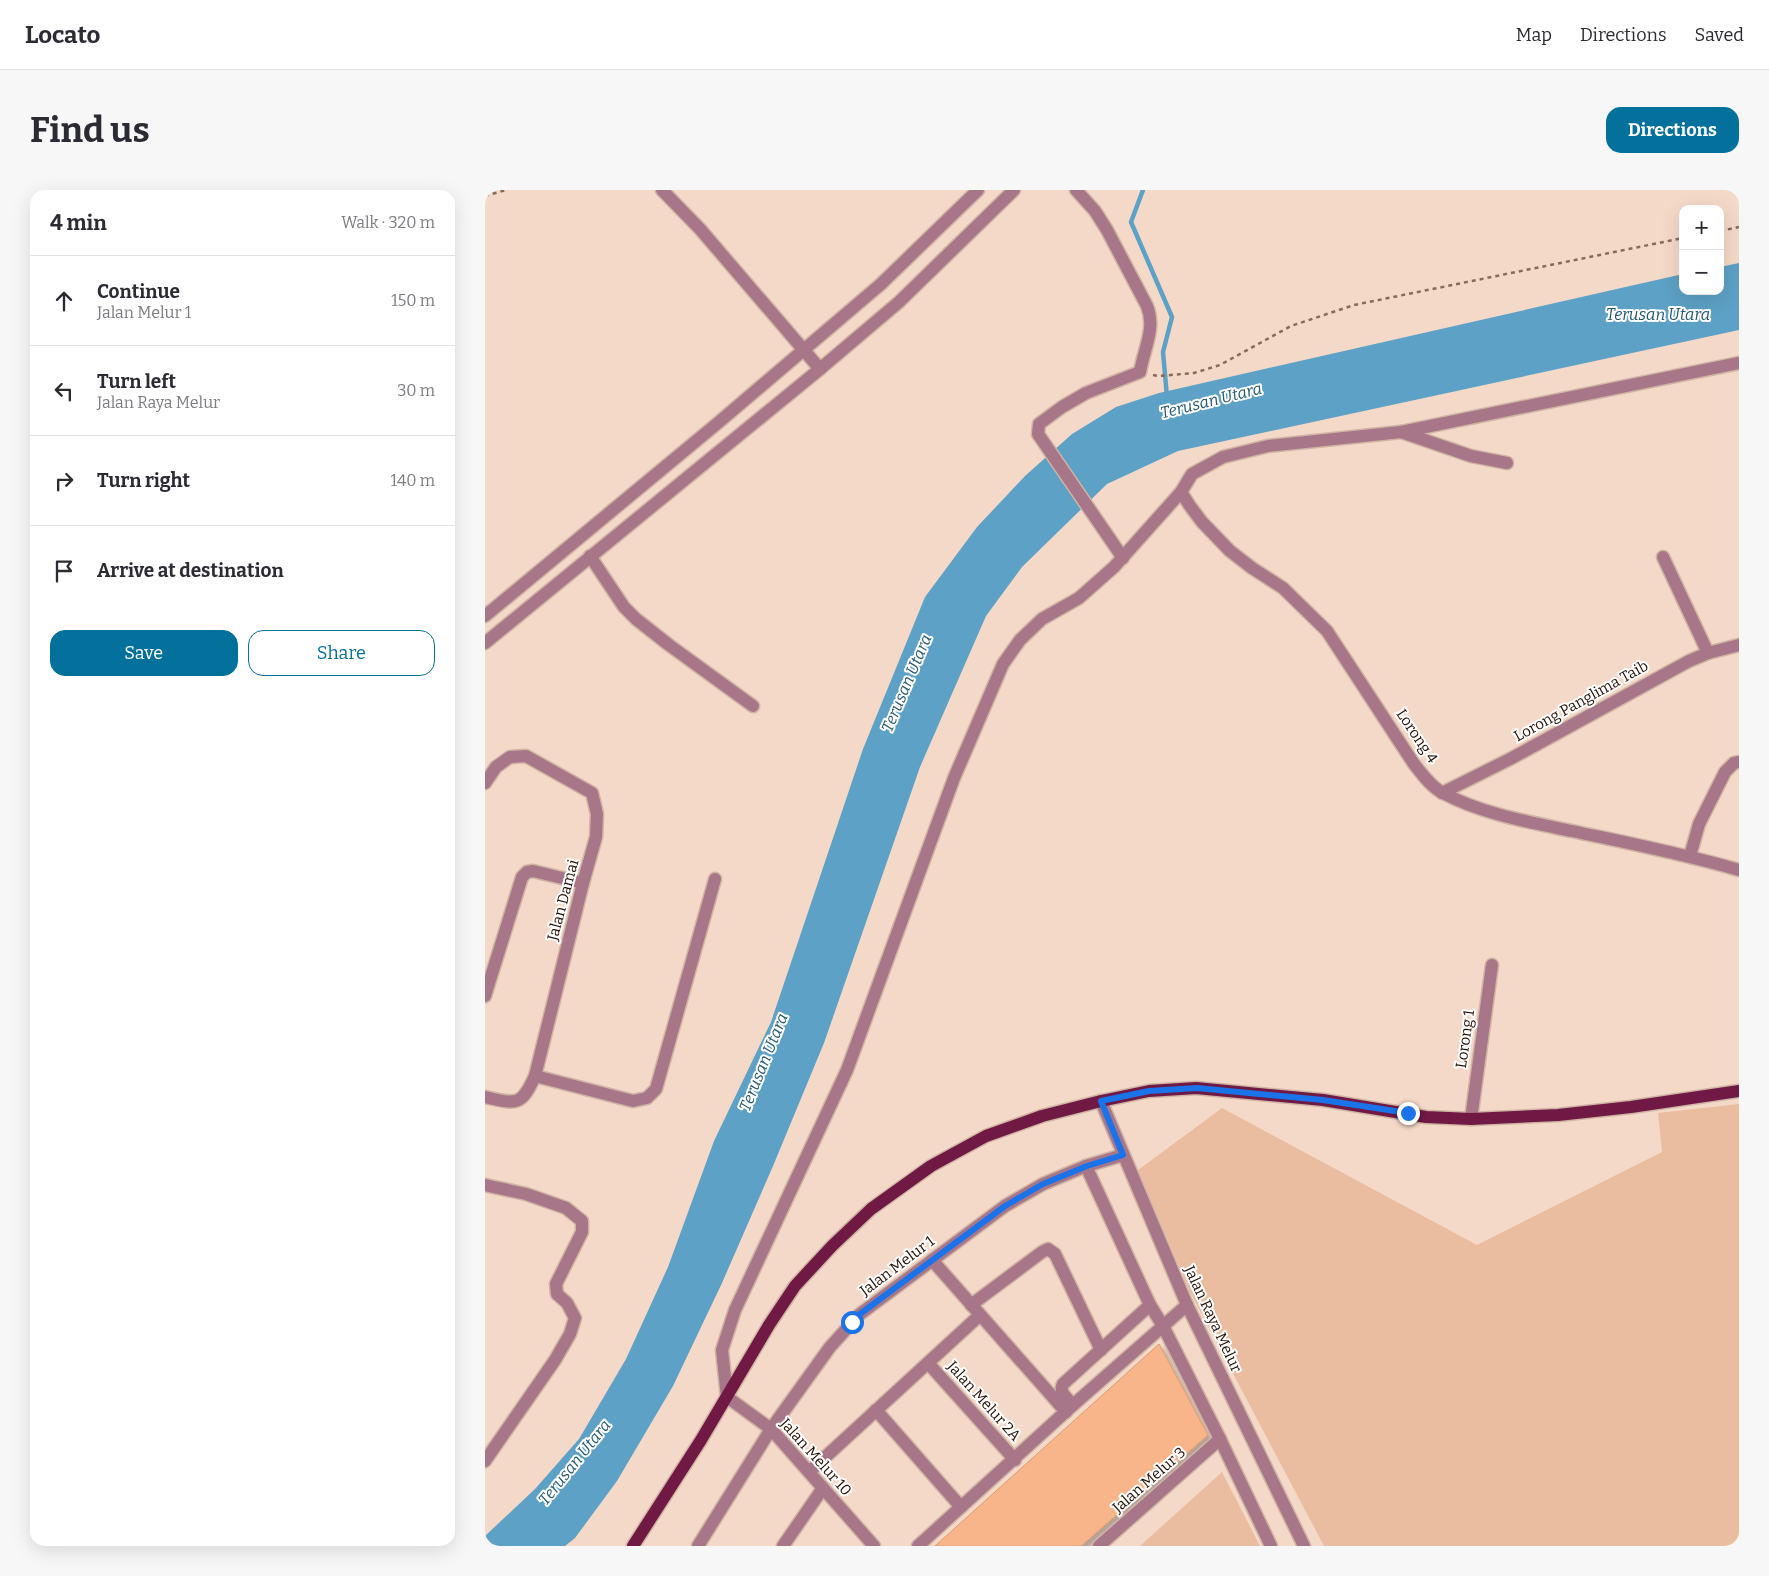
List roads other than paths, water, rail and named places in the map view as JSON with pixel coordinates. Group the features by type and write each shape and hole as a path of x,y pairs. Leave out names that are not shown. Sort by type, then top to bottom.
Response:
{"main road":[{"path":"633,1546 795,1286 832,1246 871,1210 931,1166 986,1136 1042,1116 1101,1101 1149,1091 1197,1088 1323,1100 1426,1116 1471,1119 1558,1115 1631,1107 1739,1091"}],"street":[{"path":"662,190 700,229 821,369"},
{"path":"485,616 719,422 881,284 978,190"},
{"path":"485,643 821,369 899,302 1014,190"},
{"path":"1076,190 1095,211 1107,230 1147,306 1151,316 1151,327 1140,372 1086,393 1062,407 1039,424 1038,434 1121,554"},
{"path":"727,1397 722,1350 735,1310 847,1070 954,778 1003,664 1020,640 1042,619 1079,598 1181,492 1192,474 1223,456 1268,446 1401,432 1739,363"},
{"path":"1401,432 1471,456 1507,463"},
{"name":"Lorong 4","path":"1181,492 1202,522 1230,550 1252,568 1283,588 1327,631 1414,764 1426,779 1442,792 1475,808 1529,822 1690,856 1739,870"},
{"path":"590,556 624,607 636,619 753,706"},
{"path":"1663,557 1708,653"},
{"name":"Lorong Panglima Taib","path":"1442,792 1510,759 1681,666 1708,653 1739,645"},
{"name":"Jalan Damai","path":"485,783 496,767 510,757 526,756 592,793 597,814 596,837 535,1076 527,1093 521,1100 511,1103 485,1097"},
{"path":"1690,856 1699,824 1725,772 1734,763 1739,762"},
{"path":"485,996 522,878 527,872 533,871 583,883"},
{"path":"535,1076 633,1101 647,1098 656,1089 715,879"},
{"name":"Lorong 1","path":"1471,1119 1492,964"},
{"name":"Jalan Raya Melur","path":"1101,1101 1187,1305 1304,1546"},
{"name":"Jalan Melur 1","path":"698,1546 771,1429 829,1347 860,1314 1005,1206 1043,1184 1087,1166 1123,1155"},
{"path":"1087,1166 1151,1305 1220,1439 1271,1546"},
{"path":"485,1185 525,1194 566,1208 581,1221 582,1232 556,1284 557,1294 567,1302 575,1318 570,1334 555,1360 485,1460"},
{"path":"809,1472 928,1363 976,1310 1042,1252 1048,1249 1055,1254 1101,1350"},
{"path":"932,1260 976,1310 1070,1409"},
{"path":"1070,1409 1061,1392 1061,1388 1151,1305"},
{"path":"918,1546 1187,1305"},
{"name":"Jalan Melur 2A","path":"928,1363 1015,1460"},
{"name":"Jalan Melur 10","path":"727,1397 771,1429 874,1546"},
{"path":"876,1410 961,1507"},
{"name":"Jalan Melur 3","path":"1099,1546 1220,1439"},
{"path":"783,1546 823,1488"}],"water":[{"name":"Terusan Utara","path":"1739,263 1739,330 1178,451 1107,484 1022,567 986,616 920,767 824,1043 722,1283 673,1386 617,1481 575,1538 565,1546 485,1546 485,1536 535,1489 579,1439 626,1359 668,1267 714,1141 771,1022 863,749 925,597 977,527 1025,476 1072,434 1116,407 1159,393 1679,275 1679,295 1724,295 1724,266"}],"waterway":[{"path":"1143,190 1131,222 1172,317 1163,352 1167,397"}]}
